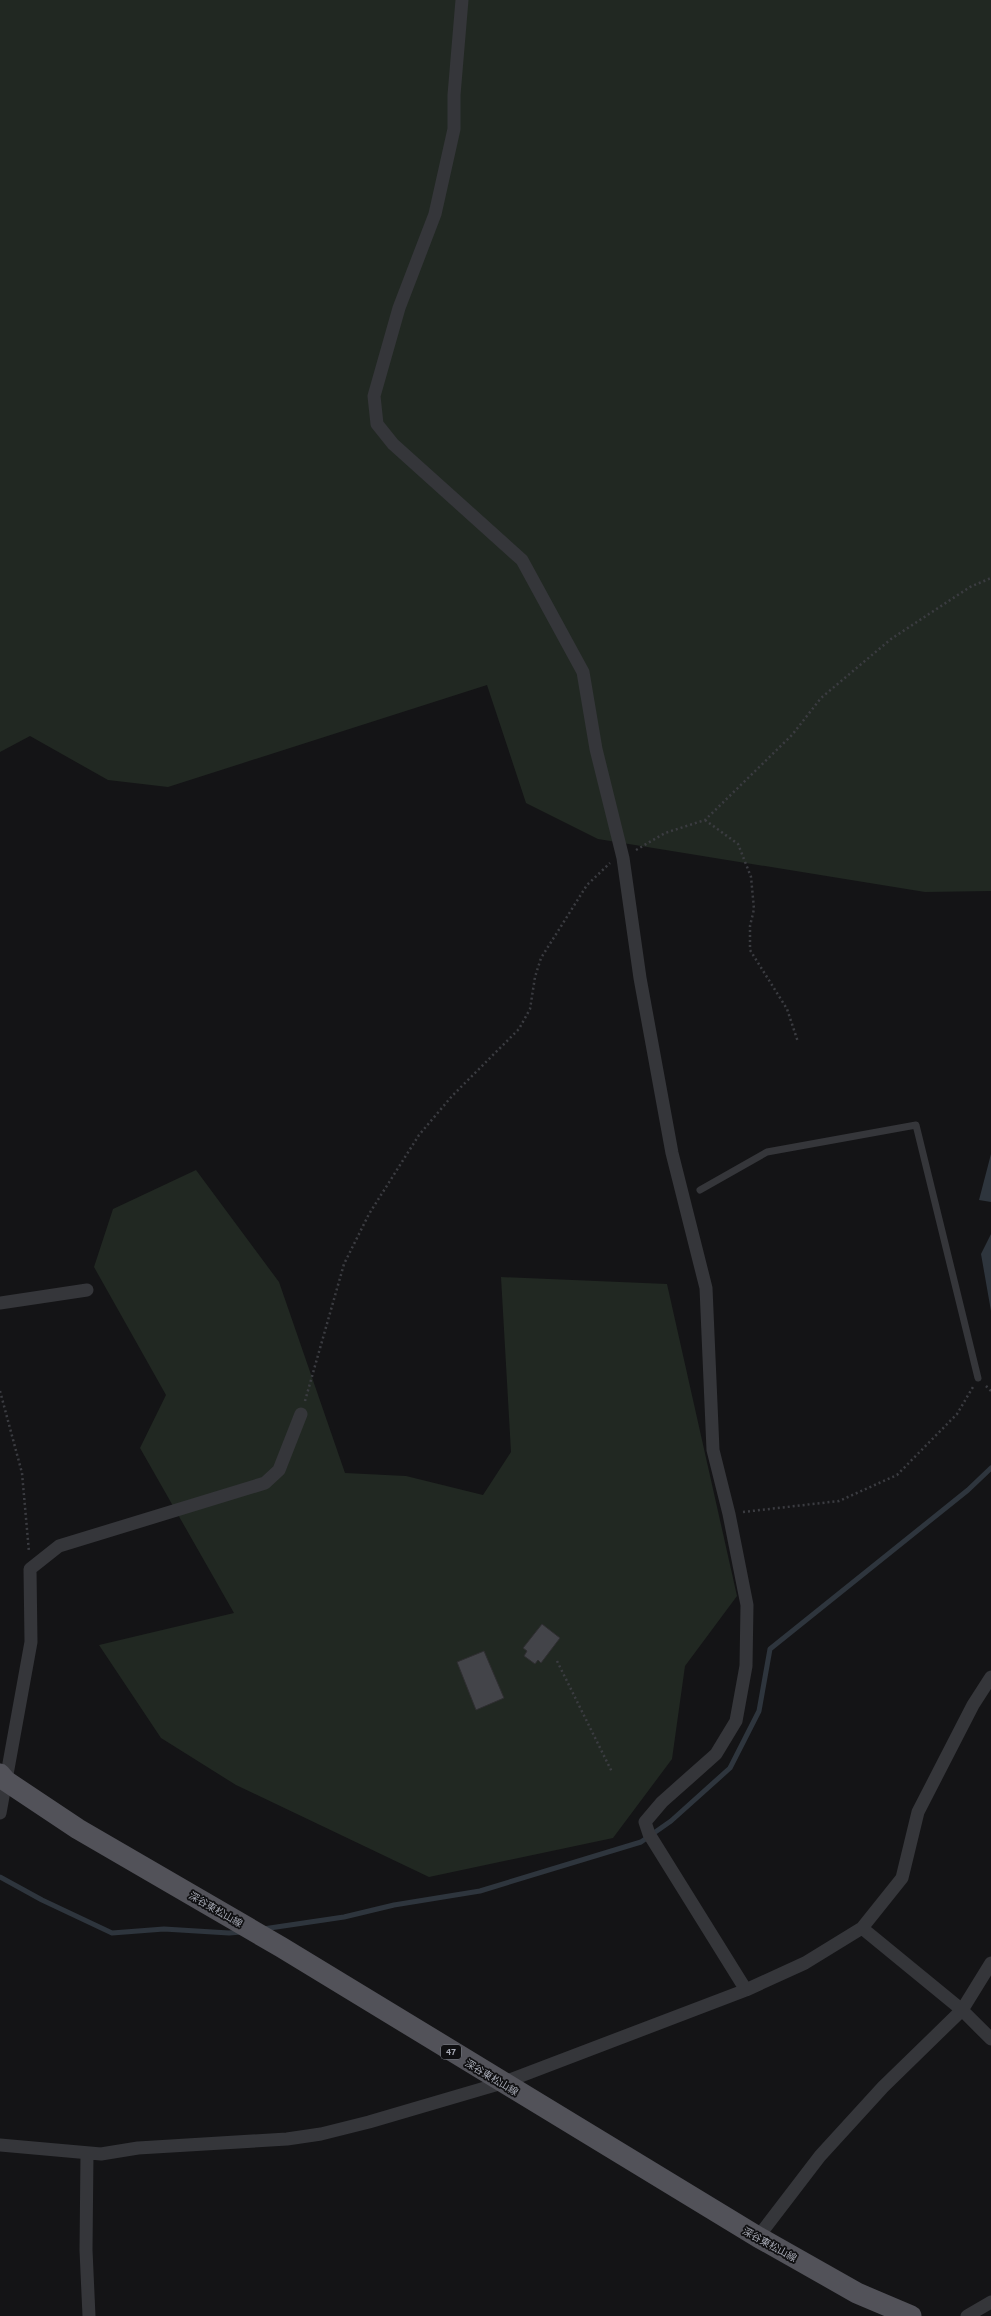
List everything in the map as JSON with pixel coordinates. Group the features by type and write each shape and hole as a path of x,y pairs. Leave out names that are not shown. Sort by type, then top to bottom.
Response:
{"main road":[{"name":"深谷東松山線","path":"3,1778 78,1829 281,1947 502,2083 758,2237 857,2293 911,2316"}],"street":[{"path":"462,0 454,95 454,129 435,214 399,308 382,364 374,396 377,424 393,444 522,560 583,672 596,749 623,858 640,978 672,1153 706,1288 713,1450 729,1514 747,1605 746,1666 736,1721 716,1754 662,1802 645,1822 649,1834 746,1990"},
{"path":"0,1303 87,1290"},
{"path":"0,1813 3,1778 31,1642 30,1568 59,1546 265,1483 279,1470 301,1414"},
{"path":"0,2145 101,2154 138,2148 287,2139 321,2134 369,2122 502,2083 746,1990 805,1963 862,1928 902,1878 918,1812 973,1704 991,1677"},
{"path":"862,1928 962,2010 991,2039"},
{"path":"758,2237 825,2150 883,2087 962,2010 991,1963"},
{"path":"87,2153 86,2250 89,2316"},
{"path":"967,2316 991,2302"}],"lane":[{"path":"700,1190 767,1152 916,1126 978,1378"}],"path":[{"path":"301,1414 344,1264 369,1214 419,1135 452,1096 519,1029 530,1009 535,977 541,958 587,885 606,864 623,858 666,833 705,820 792,735 821,698 891,640 970,587 991,578"},
{"path":"705,820 738,844 751,877 754,909 750,926 750,950 787,1009 798,1042"},
{"path":"729,1514 839,1501 897,1475 957,1414 978,1378 991,1391"},
{"path":"0,1391 22,1473 30,1568"},
{"path":"557,1661 612,1772"}],"shaded area":[{"path":"0,0 991,0 991,891 925,892 598,839 526,803 487,685 168,787 108,780 30,736 0,752"},
{"path":"991,1154 991,1202 979,1200"},
{"path":"196,1170 279,1282 345,1473 406,1476 483,1495 511,1452 501,1277 667,1284 737,1596 685,1666 672,1759 613,1838 429,1877 236,1785 161,1738 99,1645 234,1613 140,1448 166,1395 94,1267 113,1209"},
{"path":"991,1234 991,1311 981,1254"}],"building":[{"path":"542,1624 560,1638 541,1663 538,1660 535,1664 524,1656 527,1651 523,1648"},
{"path":"484,1651 504,1698 476,1710 457,1662"}],"waterway":[{"path":"263,1929 344,1917 394,1905 480,1891 641,1842 671,1821 730,1768 759,1711 770,1649 968,1490 991,1468"},
{"path":"0,1877 42,1900 112,1933 164,1929 229,1933 241,1932"}]}
